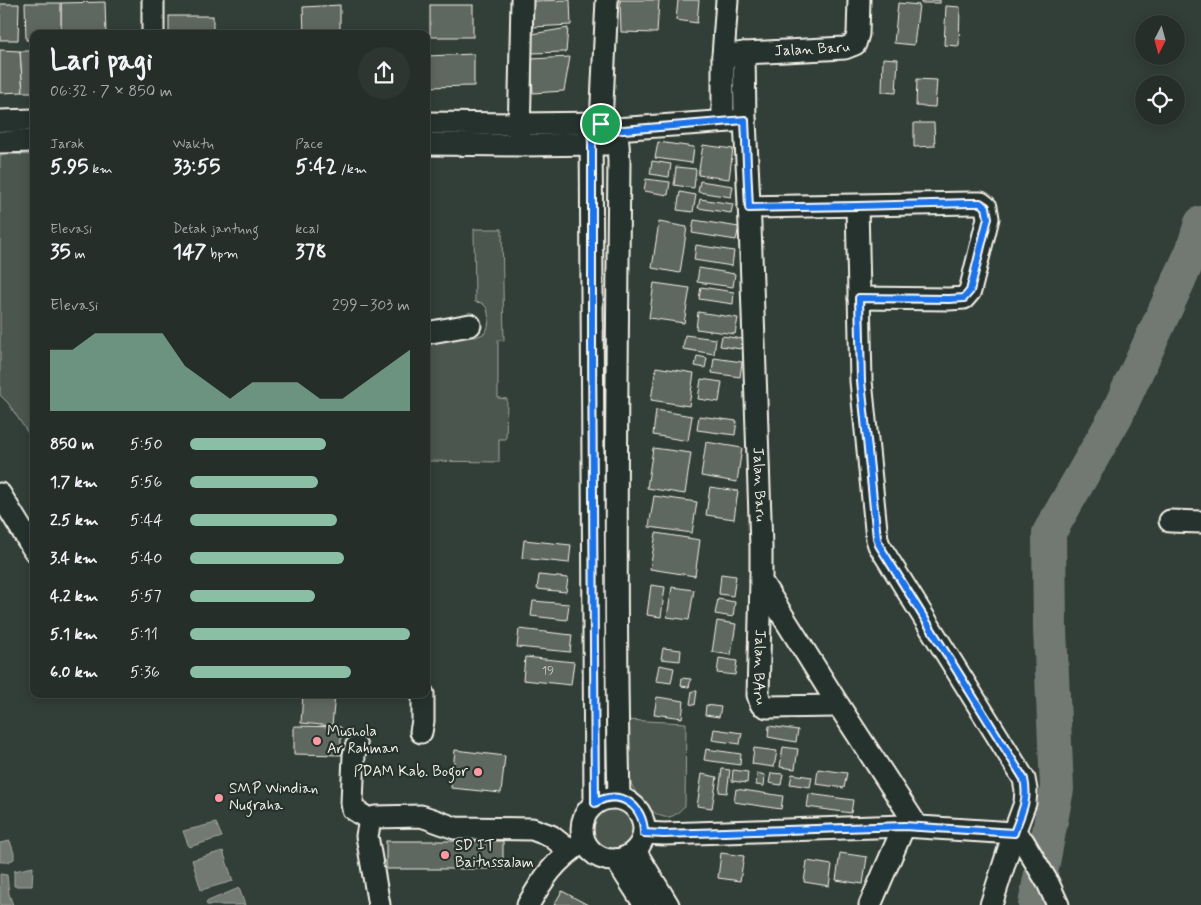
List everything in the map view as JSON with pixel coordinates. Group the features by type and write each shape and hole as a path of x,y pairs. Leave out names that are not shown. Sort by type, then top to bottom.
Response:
{"street":[{"path":"153,0 154,30"},
{"path":"519,145 522,0"},
{"path":"607,0 609,130 619,161 616,438 618,798"},
{"path":"723,121 723,56 727,0"},
{"name":"Jalan Baru","path":"723,56 744,53 845,48 855,44 858,34 859,0"},
{"name":"Jalan Baru","path":"744,53 762,581 910,826"},
{"path":"0,121 30,120"},
{"path":"430,123 519,124 609,130 745,120"},
{"path":"430,144 592,144 609,130"},
{"path":"0,142 30,141"},
{"path":"592,144 595,803"},
{"path":"749,208 980,203 986,207 988,218 970,291 964,298 859,298"},
{"path":"857,206 861,381 879,545 1024,779 1026,790 1025,803 1018,837 991,905"},
{"path":"430,332 470,324"},
{"path":"592,441 616,438"},
{"path":"0,494 30,543"},
{"path":"1170,521 1201,522"},
{"name":"Jalan BAru","path":"762,581 758,695 761,704 767,707 839,706"},
{"path":"421,732 423,698"},
{"path":"356,747 352,804 353,809 370,820"},
{"path":"528,905 542,880 558,861 577,846 581,834 581,825 588,809 600,800 618,798 633,805 642,818 644,825 632,848 645,905"},
{"path":"379,905 367,836 370,820 375,817 421,816 455,828 532,829 588,849 600,858 608,860 664,834 910,826 1018,837"},
{"path":"870,905 910,826"},
{"path":"1018,837 1048,883 1058,905"},
{"path":"632,848 668,905"}],"shaded area":[{"path":"11,154 30,155 30,436 8,403 0,395 0,156"},
{"path":"474,229 502,229 504,341 498,340 498,398 507,399 506,439 499,439 499,462 430,461 430,332 476,337 485,333 489,319 487,308 482,303 475,302"},
{"path":"626,720 686,723 685,806 678,813 669,817 658,815 646,806 633,788 627,752"},
{"path":"607,804 617,804 626,808 634,816 638,830 634,844 626,852 617,856 607,856 598,852 590,844 586,835 586,825 590,816 598,808"},
{"path":"216,823 222,837 189,847 183,831"},
{"path":"10,841 14,859 8,862 0,862 0,843"},
{"path":"223,851 233,881 201,890 192,860"},
{"path":"33,867 32,886 14,886 14,871"},
{"path":"0,874 7,875 9,894 13,905 0,905"},
{"path":"239,888 245,905 207,905 206,902"}],"building":[{"path":"570,0 571,25 532,27 531,1"},
{"path":"620,0 659,0 657,33 621,32"},
{"path":"678,0 699,0 697,23 676,20"},
{"path":"921,0 940,0 940,3 921,3"},
{"path":"105,2 106,30 61,30 61,3"},
{"path":"25,3 61,3 61,30 30,30 30,40 26,40"},
{"path":"898,3 919,5 914,45 894,43"},
{"path":"0,4 19,4 18,40 0,40"},
{"path":"340,5 340,30 304,30 303,7"},
{"path":"430,5 473,5 473,37 430,37"},
{"path":"946,6 960,7 959,46 944,45"},
{"path":"169,16 213,16 213,30 169,30"},
{"path":"568,28 566,52 531,53 532,34"},
{"path":"0,50 20,51 23,92 0,93"},
{"path":"20,51 30,51 30,92 23,92"},
{"path":"474,54 474,86 430,87 430,56"},
{"path":"570,57 564,91 533,93 531,59"},
{"path":"883,58 898,59 896,93 882,92"},
{"path":"917,79 937,80 935,107 916,106"},
{"path":"914,123 934,123 935,146 914,147"},
{"path":"658,142 694,147 692,163 655,158"},
{"path":"703,145 733,149 729,179 698,175"},
{"path":"652,161 671,164 669,177 650,174"},
{"path":"676,167 696,169 694,188 674,185"},
{"path":"646,179 670,182 668,195 644,191"},
{"path":"700,181 733,186 731,197 698,192"},
{"path":"680,192 696,195 693,212 677,210"},
{"path":"700,199 733,204 731,213 698,208"},
{"path":"694,220 739,227 736,240 692,233"},
{"path":"659,222 687,227 680,273 652,268"},
{"path":"696,245 734,251 732,266 694,260"},
{"path":"699,268 735,274 733,287 697,282"},
{"path":"654,283 690,288 684,323 649,318"},
{"path":"701,287 734,292 733,304 699,299"},
{"path":"698,312 738,318 735,334 696,329"},
{"path":"685,335 716,339 714,354 683,349"},
{"path":"722,336 743,339 741,349 720,346"},
{"path":"697,356 707,358 705,368 695,366"},
{"path":"714,358 742,362 740,377 712,373"},
{"path":"656,367 694,373 689,406 651,400"},
{"path":"701,379 722,382 719,402 698,399"},
{"path":"656,410 692,416 688,441 653,435"},
{"path":"699,416 737,421 735,435 697,430"},
{"path":"706,442 742,448 737,482 701,476"},
{"path":"653,448 691,453 685,494 647,488"},
{"path":"710,487 738,491 734,519 706,515"},
{"path":"654,496 697,502 692,533 649,527"},
{"path":"656,533 700,540 695,576 650,569"},
{"path":"524,540 571,545 569,563 522,558"},
{"path":"721,574 736,576 733,596 719,594"},
{"path":"539,575 568,578 566,592 537,589"},
{"path":"651,585 665,587 661,617 647,615"},
{"path":"672,587 694,590 689,620 667,617"},
{"path":"718,599 735,602 733,617 715,614"},
{"path":"533,601 569,604 567,620 531,616"},
{"path":"717,621 736,624 731,655 712,652"},
{"path":"519,629 572,635 570,652 517,647"},
{"path":"663,648 681,650 680,661 661,659"},
{"path":"525,657 574,662 571,685 523,680"},
{"path":"719,658 737,661 735,675 717,673"},
{"path":"659,665 674,668 671,683 656,681"},
{"path":"682,678 691,679 689,687 681,686"},
{"path":"692,691 697,691 695,705 690,704"},
{"path":"657,697 684,701 682,718 654,714"},
{"path":"303,698 335,698 332,726 301,723"},
{"path":"706,705 721,707 719,717 705,715"},
{"name":"Mushola Ar Rahman","path":"294,726 341,727 341,755 294,754"},
{"path":"769,726 798,730 796,742 768,737"},
{"path":"714,729 742,733 740,744 712,740"},
{"path":"783,747 798,749 795,769 780,767"},
{"path":"754,748 777,751 774,767 752,764"},
{"path":"706,749 741,754 740,765 704,760"},
{"name":"PDAM Kab. Bogor","path":"455,750 505,756 501,793 451,788"},
{"path":"722,769 730,770 727,793 719,792"},
{"path":"818,769 847,773 844,788 816,784"},
{"path":"733,770 748,772 747,783 732,781"},
{"path":"757,773 765,775 764,786 756,785"},
{"path":"771,773 783,774 781,785 769,783"},
{"path":"702,774 717,777 712,808 697,806"},
{"path":"792,774 812,777 810,787 790,784"},
{"path":"736,789 783,796 781,809 734,802"},
{"path":"809,794 853,800 851,813 807,807"},
{"name":"SD IT Baitussalam","path":"386,841 503,841 503,869 386,869"},
{"path":"721,853 744,856 740,881 718,878"},
{"path":"840,853 867,857 863,884 836,880"},
{"path":"807,861 832,865 829,886 804,882"},
{"path":"562,891 588,905 554,905"}],"waterway":[{"path":"1035,905 1057,789 1050,629 1049,533 1116,416 1192,252 1201,223"}],"place":[{"name":"Mushola Ar Rahman","path":"317,741"},
{"name":"PDAM Kab. Bogor","path":"478,772"},
{"name":"SMP Windian Nugraha","path":"219,798"},
{"name":"SD IT Baitussalam","path":"445,855"}],"route":[{"path":"745,120 749,208 970,203 980,203 986,207 988,218 970,291 964,298 859,298 861,381 876,532 879,545 1024,779 1026,790 1025,803 1014,833 904,826 664,834 644,833 642,818 633,805 618,798 600,800 595,803 591,123 601,124 606,123 614,129 623,130 745,120"}]}
